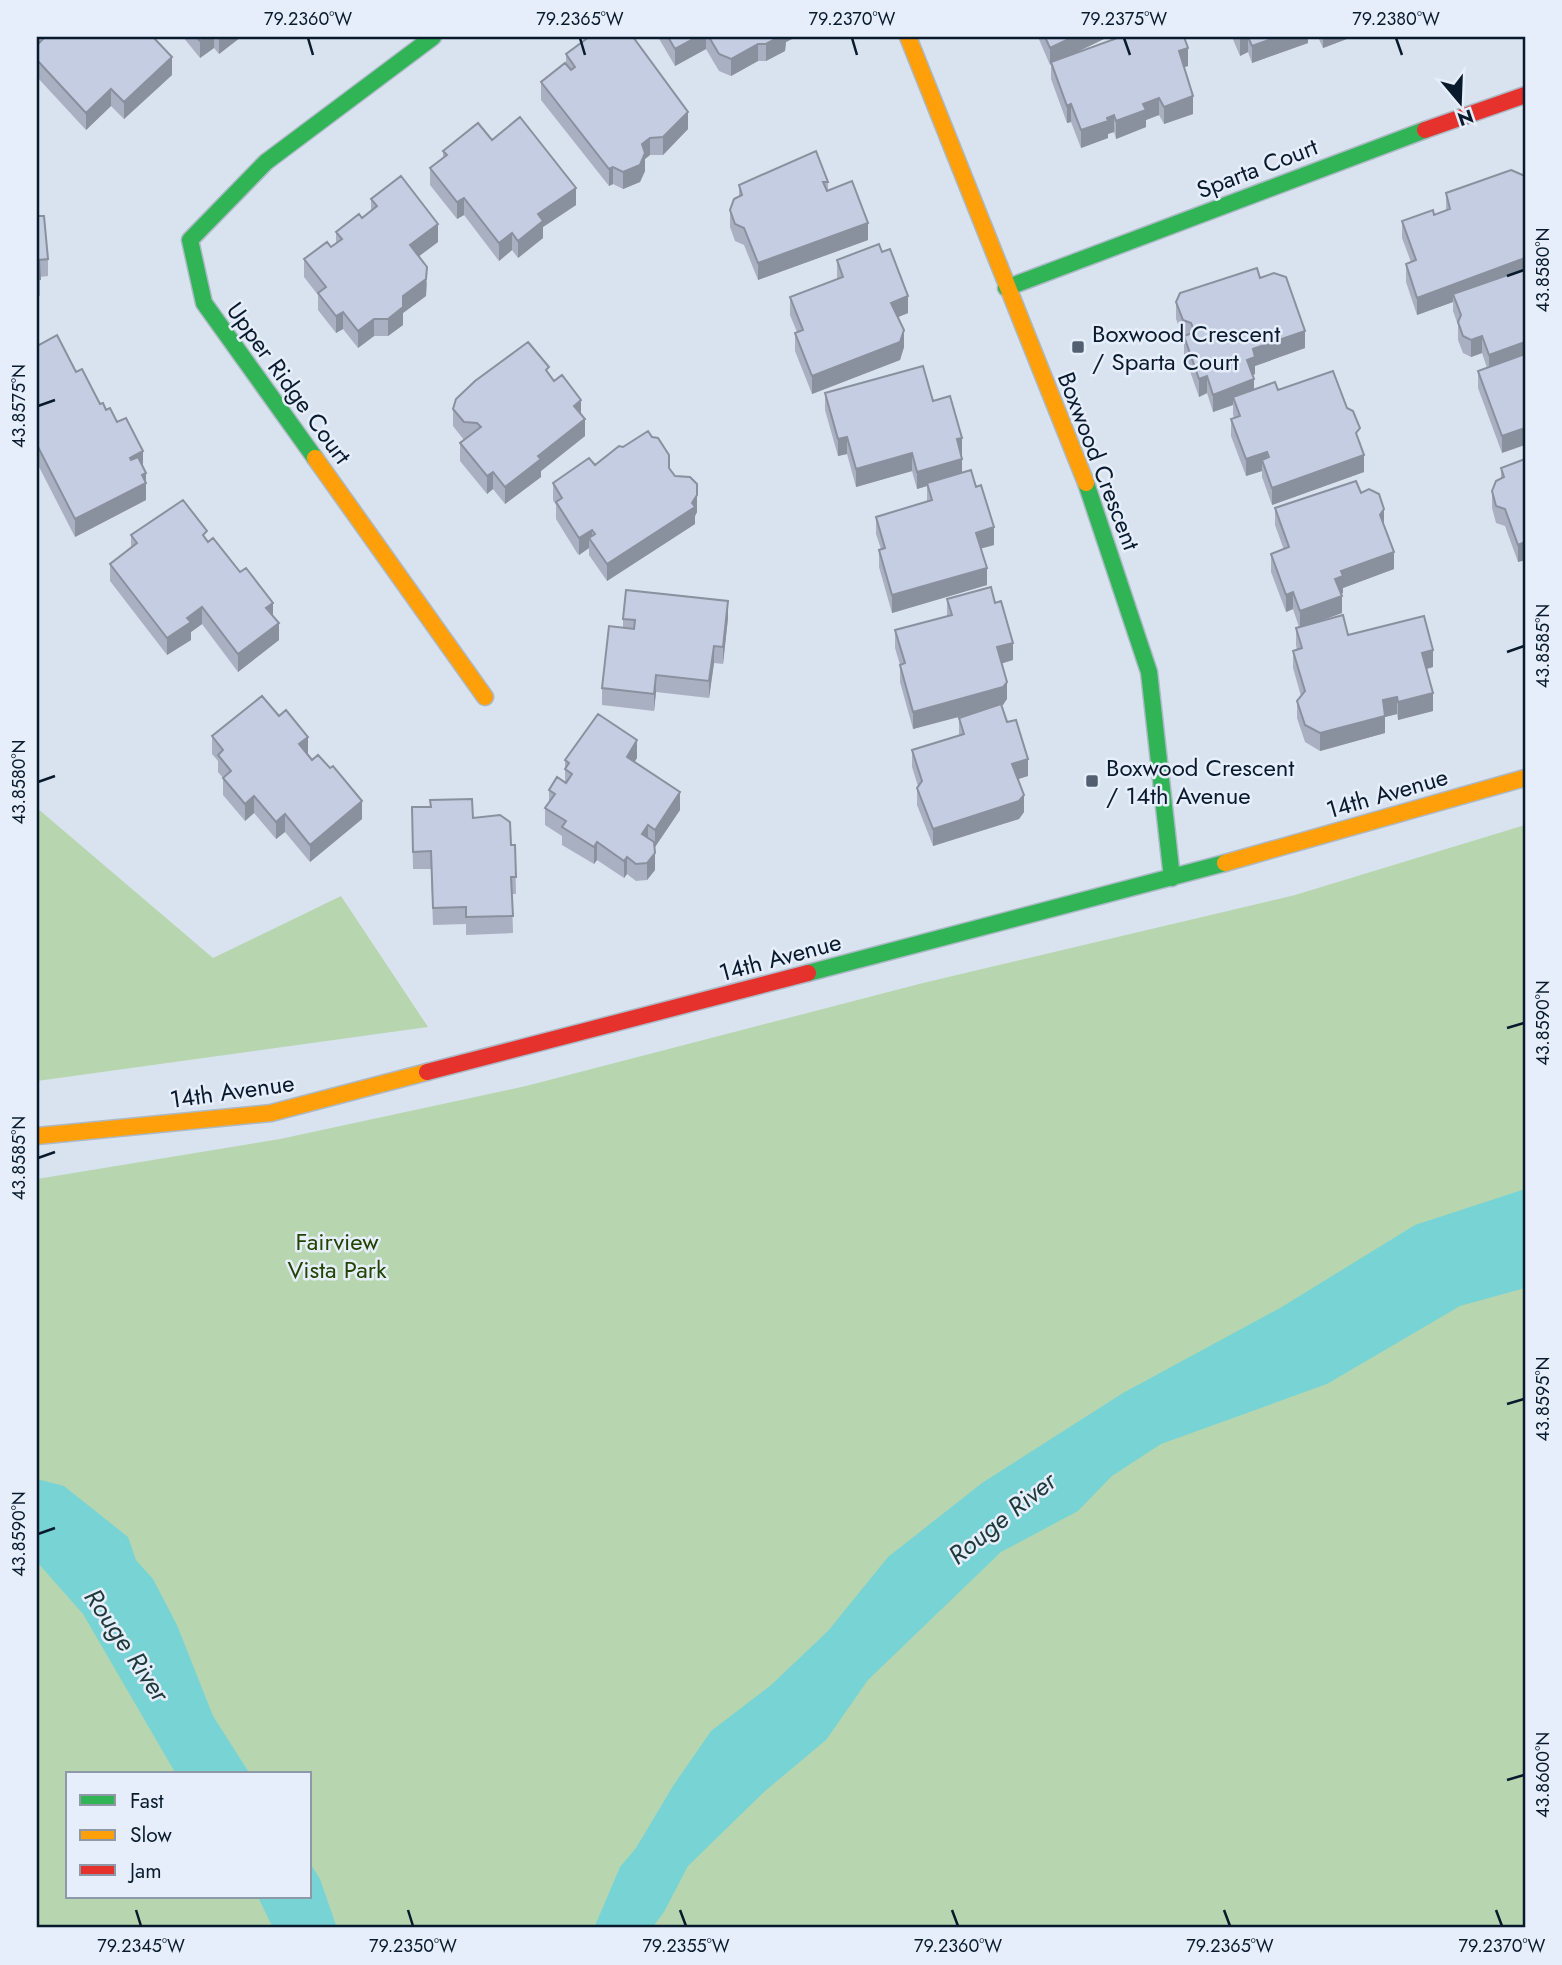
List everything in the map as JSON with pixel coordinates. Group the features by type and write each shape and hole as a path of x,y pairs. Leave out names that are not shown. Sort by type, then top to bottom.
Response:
{"street":[{"name":"Upper Ridge Court","path":"433,37 266,162 190,240 204,303 485,697"},
{"name":"Boxwood Crescent","path":"908,37 1006,288 1096,507 1149,672 1172,878"},
{"name":"Sparta Court","path":"1006,288 1472,112 1525,95"},
{"name":"14th Avenue","path":"37,1136 271,1113 1172,878 1525,778"}],"green space":[{"path":"37,808 213,958 341,896 428,1027 37,1081"},
{"name":"Fairview Vista Park","path":"1525,825 1525,1928 37,1928 37,1179 280,1139 526,1086 923,983 1295,895"}],"water":[{"name":"Rouge River","path":"1525,1189 1525,1288 1460,1306 1327,1384 1161,1444 1112,1476 1078,1511 1001,1552 868,1680 826,1740 765,1791 688,1866 664,1912 652,1928 594,1928 620,1867 636,1848 673,1786 711,1731 770,1686 828,1631 888,1557 982,1483 1123,1393 1280,1308 1415,1225"},
{"name":"Rouge River","path":"37,1479 64,1486 128,1537 136,1560 153,1579 177,1625 213,1716 249,1772 175,1772 83,1614 37,1562"},
{"path":"312,1866 320,1879 337,1928 273,1928 258,1898 312,1898"}],"building":[{"path":"43,37 153,37 172,57 124,102 111,89 86,113 37,60 37,45"},
{"path":"589,37 633,37 688,112 663,137 650,138 642,144 645,153 640,165 623,172 613,167 609,169 541,82 565,63 571,70 575,67 566,54"},
{"path":"668,37 697,37 675,49"},
{"path":"709,37 779,37 766,44 758,44 731,59 719,54"},
{"path":"1045,37 1073,37 1050,48"},
{"path":"1120,37 1184,37 1188,48 1179,51 1193,96 1164,107 1159,98 1143,104 1146,110 1116,121 1114,115 1107,118 1108,121 1081,130 1071,104 1067,106 1051,62"},
{"path":"1248,37 1277,37 1252,46"},
{"path":"520,117 576,188 538,214 543,221 518,241 512,233 499,243 464,198 457,202 430,168 447,155 443,151 478,123 492,140"},
{"path":"816,151 828,182 823,182 827,191 852,181 868,223 758,263 744,228 735,224 730,210 734,199 742,195 739,185"},
{"path":"1511,170 1525,176 1525,258 1417,298 1406,264 1416,260 1402,221 1433,210 1434,215 1450,209 1446,193"},
{"path":"401,176 438,224 410,245 427,267 426,279 403,296 403,307 388,319 374,319 358,331 343,312 336,316 318,293 326,287 304,259 327,242 331,247 342,239 336,232 359,214 362,218 377,206 371,199"},
{"path":"37,216 44,216 48,259 39,260 40,279 37,279"},
{"path":"879,244 882,252 890,249 908,296 891,303 904,330 900,342 812,376 795,333 803,330 790,297 843,277 837,260"},
{"path":"1257,268 1260,278 1274,273 1286,277 1305,331 1253,349 1255,357 1247,360 1254,379 1213,395 1207,376 1199,379 1184,336 1195,332 1191,323 1183,320 1176,302 1180,293"},
{"path":"1525,269 1525,342 1489,355 1482,336 1471,340 1463,336 1458,322 1461,315 1453,294"},
{"path":"57,335 76,372 82,369 100,404 103,403 106,410 110,408 117,422 126,418 143,451 130,458 131,460 138,457 146,473 142,475 146,483 75,519 37,445 37,346"},
{"path":"528,342 549,367 546,370 554,381 562,375 581,400 574,406 585,419 538,456 541,459 505,487 493,472 487,476 460,443 481,427 477,423 464,422 453,409 456,399 475,381"},
{"path":"1525,354 1525,428 1502,436 1478,371"},
{"path":"923,366 933,401 950,396 962,438 957,439 962,459 917,472 912,453 856,469 847,437 838,439 825,393"},
{"path":"1333,371 1347,408 1353,411 1360,428 1356,433 1364,455 1272,488 1262,460 1269,457 1267,452 1246,459 1231,419 1240,416 1233,397 1275,382 1278,390"},
{"path":"648,431 652,437 658,438 669,455 669,468 675,476 690,477 697,484 697,495 692,503 695,507 607,564 589,538 595,534 592,530 579,538 556,502 562,498 553,483 589,458 595,465 619,446 623,447"},
{"path":"1525,459 1525,542 1518,545 1505,509 1496,506 1492,491 1496,481 1504,477 1501,468"},
{"path":"971,470 976,487 981,485 994,527 976,533 987,568 892,595 879,550 885,548 876,517 932,500 927,483"},
{"path":"1356,481 1361,493 1369,489 1379,494 1384,509 1380,515 1394,552 1341,571 1343,576 1335,579 1342,596 1300,611 1293,592 1286,595 1271,554 1289,547 1275,508"},
{"path":"183,500 207,531 203,535 208,542 213,538 240,572 246,568 273,603 266,608 279,623 238,654 202,607 187,618 191,622 167,638 110,564 137,543 131,535"},
{"path":"991,587 995,603 1001,601 1013,643 997,647 1007,682 1003,687 913,712 900,665 905,663 895,630 952,615 947,599"},
{"path":"626,590 728,601 723,647 714,646 709,681 656,675 654,694 602,688 609,626 634,629 635,620 623,619"},
{"path":"1343,615 1348,635 1424,616 1433,650 1422,653 1433,693 1398,702 1397,697 1383,700 1385,716 1320,733 1305,725 1297,701 1305,691 1293,651 1302,648 1296,628"},
{"path":"262,696 279,716 286,710 308,737 299,744 312,760 318,755 330,768 333,766 362,801 310,845 285,814 276,822 254,796 245,804 223,778 231,771 218,755 223,750 212,736"},
{"path":"1001,704 1007,722 1016,720 1028,759 1012,764 1024,795 1019,801 933,829 917,788 922,781 912,750 964,734 959,718"},
{"path":"598,714 637,740 627,757 680,792 655,830 648,825 642,834 654,842 655,853 647,863 636,864 627,857 624,861 597,842 594,847 562,827 566,821 545,808 555,794 549,790 557,777 566,783 572,774 565,769 569,763 565,760"},
{"path":"472,799 473,818 500,815 510,822 511,845 515,845 516,877 511,877 513,916 466,917 466,907 433,908 431,851 413,852 412,807 431,807 430,800"}],"traffic: fast":[{"path":"315,458 204,303 190,240 266,162 433,37"},
{"path":"1006,288 1425,130"},
{"path":"1086,483 1149,672 1172,878"},
{"path":"808,973 1225,863"}],"traffic: slow":[{"path":"908,37 1086,483"},
{"path":"315,458 485,697"},
{"path":"1225,863 1525,778"},
{"path":"37,1136 271,1113 427,1072"}],"traffic: jam":[{"path":"1425,130 1525,95"},
{"path":"427,1072 808,973"}],"place":[{"name":"Boxwood Crescent / Sparta Court","path":"1078,347"},
{"name":"Boxwood Crescent / 14th Avenue","path":"1092,781"}]}
